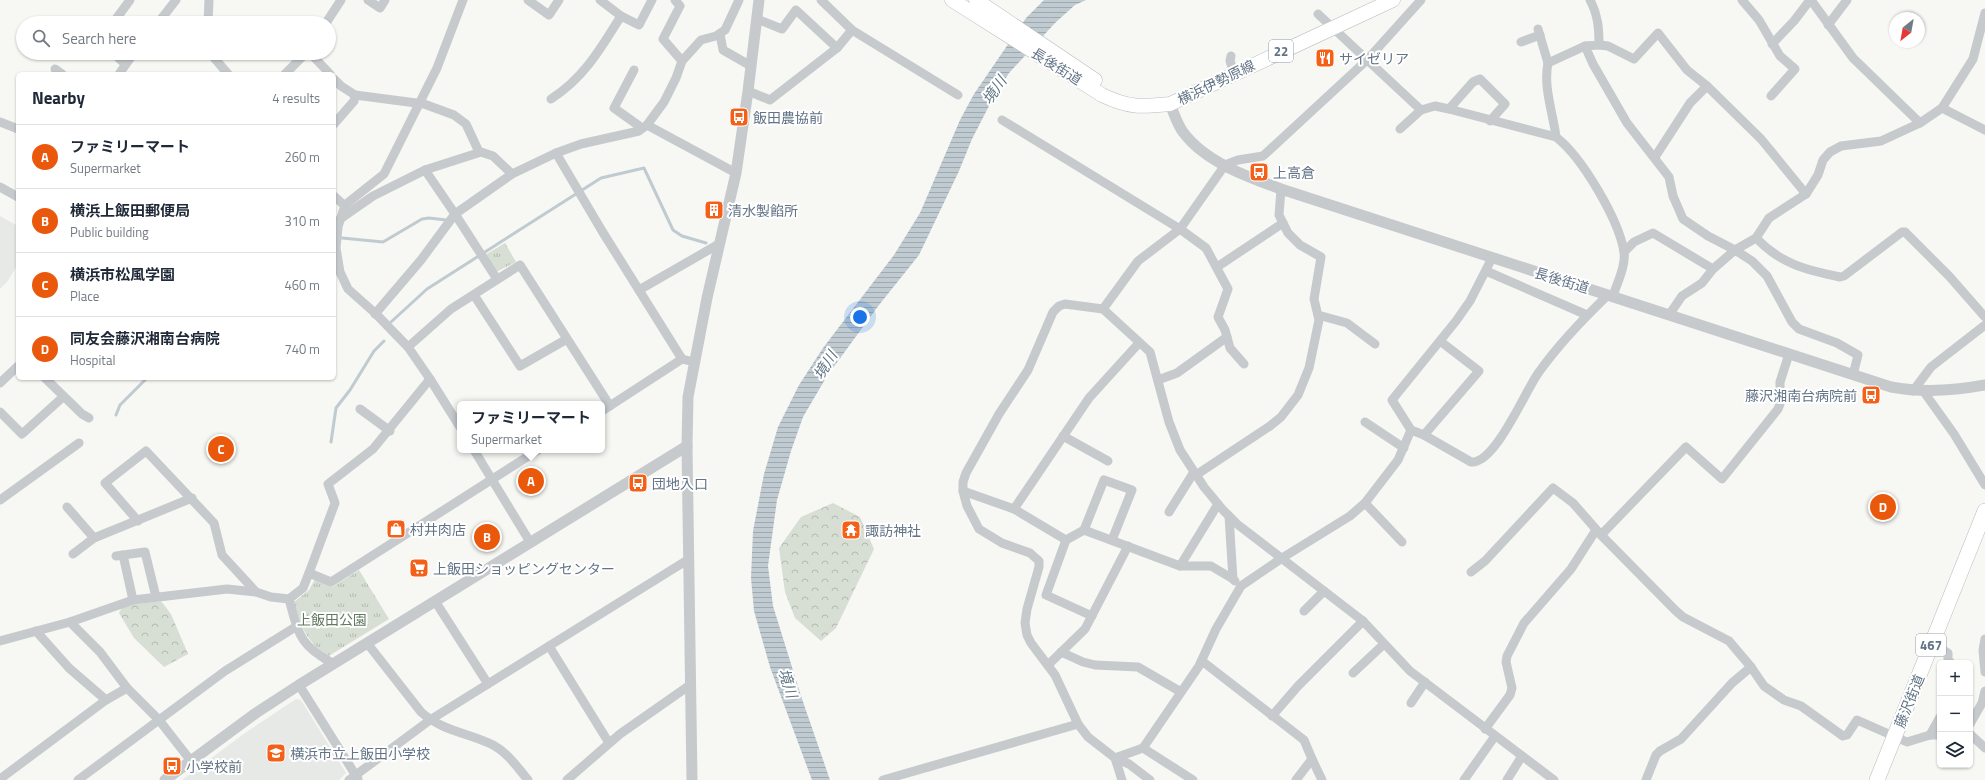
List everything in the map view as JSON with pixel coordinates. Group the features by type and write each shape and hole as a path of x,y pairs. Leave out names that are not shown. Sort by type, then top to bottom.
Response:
{"highway":[{"name":"藤沢街道","path":"1877,780 1985,511"}],"main road":[{"name":"長後街道","path":"952,0 1004,34 1048,54 1114,92 1142,101 1170,104"},
{"name":"長後街道","path":"976,0 1015,25 1048,54"},
{"name":"横浜伊勢原線","path":"1170,104 1393,0"}],"street":[{"path":"118,16 130,0"},
{"path":"163,16 176,0"},
{"path":"208,16 209,0"},
{"path":"331,16 341,0"},
{"path":"368,0 380,8 385,0"},
{"path":"457,422 408,347 376,314 348,289 340,272 336,248 340,220 345,206 384,174 447,46 463,0"},
{"path":"528,0 549,15 559,0"},
{"path":"602,1 621,16 639,25 652,0"},
{"path":"675,0 680,6 663,39 682,61"},
{"path":"376,314 421,260 455,214 512,174 556,153 581,144 633,133 645,127 664,102 676,78 682,61 701,40 720,34 725,30 739,0"},
{"path":"692,780 687,446 688,397 719,244 736,173 759,0"},
{"path":"822,0 852,30 958,95"},
{"path":"1103,309 1138,261 1180,229 1225,165 1238,160 1263,156 1367,60 1421,0"},
{"path":"1590,0 1598,16 1599,44"},
{"path":"1742,0 1759,20 1780,56 1795,69 1771,96"},
{"path":"1772,44 1794,21 1811,0 1853,58 1920,123"},
{"path":"1828,25 1847,0"},
{"path":"757,19 782,28 796,10 837,48"},
{"path":"1669,315 1682,296 1702,283 1713,269 1735,250 1756,238 1769,218 1806,194 1818,175 1823,160 1830,152 1842,146 1881,141 1920,123 1942,108 1973,59 1985,13"},
{"path":"1318,14 1421,110"},
{"path":"551,99 572,84 593,62 621,16"},
{"path":"748,91 770,100 837,48 852,30"},
{"path":"1521,42 1539,32 1548,63 1546,74 1547,86 1556,137"},
{"path":"1548,63 1585,46 1599,44 1608,46 1634,59 1658,33 1687,70 1707,86 1760,139 1806,194"},
{"path":"720,34 724,50 751,66"},
{"path":"1585,46 1593,64 1627,123 1669,177 1673,196 1683,219 1708,236 1752,261 1767,276 1792,322 1799,329 1837,343 1858,355 1853,375"},
{"path":"1231,56 1230,61 1234,73"},
{"path":"121,60 125,64"},
{"path":"120,72 128,60"},
{"path":"214,60 226,72"},
{"path":"287,72 299,60"},
{"path":"317,60 328,72"},
{"path":"634,70 614,108 645,127 736,173"},
{"path":"1449,109 1473,82 1480,79 1505,104 1490,121"},
{"path":"336,81 341,86 355,94 419,104 444,111 461,119 470,131 479,152"},
{"path":"1654,157 1690,103 1707,86"},
{"path":"336,122 354,101 355,94"},
{"name":"長後街道","path":"1170,104 1182,131 1190,141 1201,150 1225,165 1281,189 1891,387 1919,392 1949,391 1985,385"},
{"path":"1400,129 1421,110 1435,106 1556,137 1567,145 1600,194 1615,226 1624,252 1624,263 1611,296 1587,315 1537,374 1514,419 1494,445 1479,461 1470,462 1424,435 1411,430 1392,400 1470,301 1492,258"},
{"path":"1942,108 1985,130"},
{"path":"1002,120 1180,229 1206,248 1228,289 1218,317 1230,348 1244,364"},
{"path":"0,122 16,127"},
{"path":"340,220 373,196 424,170 479,152 493,156 512,174"},
{"path":"556,153 682,359 694,362"},
{"path":"424,170 455,214 497,279"},
{"path":"0,188 16,196"},
{"path":"1169,512 1195,474 1270,426 1281,417 1298,395 1309,368 1319,320 1314,299 1321,257 1300,245 1288,233 1279,215 1281,189"},
{"path":"336,198 345,206"},
{"path":"1217,267 1283,223"},
{"path":"1756,238 1768,251 1789,263 1840,277 1844,276 1902,232 1905,232 1949,276 1985,316"},
{"path":"1624,252 1634,242 1653,234 1713,269"},
{"path":"639,290 719,244"},
{"path":"408,347 451,308 520,265 567,339 602,401"},
{"path":"1486,271 1587,315"},
{"path":"474,295 520,366 567,339"},
{"path":"1150,780 1129,764 1115,758 1088,737 1078,724 1061,687 1048,665 1031,643 1025,623 1027,609 1039,567 1039,561 1030,553 1002,543 979,529 969,511 963,490 966,473 999,414 1028,370 1053,312 1058,306 1065,304 1103,309 1150,352 1169,422 1180,450 1195,474 1229,516 1363,621 1410,671 1554,780"},
{"path":"1318,316 1347,322 1374,344"},
{"path":"1985,325 1931,368 1919,392 1954,434 1985,485"},
{"path":"1158,380 1177,373 1227,337"},
{"path":"1424,435 1478,371 1440,341"},
{"path":"1014,509 1089,398 1139,343"},
{"path":"1485,729 1510,695 1512,688 1506,662 1507,656 1524,623 1571,569 1599,533 1686,447 1722,478 1778,409 1780,404 1780,382 1789,354"},
{"path":"606,408 682,359"},
{"path":"0,383 16,368"},
{"path":"0,641 70,622 133,600 212,590 256,592 271,597 289,599 303,588 335,503 328,484 362,459 390,431 430,379"},
{"path":"47,380 63,397 82,414 89,418"},
{"path":"0,412 22,434 63,397"},
{"path":"360,409 390,431"},
{"path":"1365,422 1404,448"},
{"path":"1115,758 1143,748 1202,661 1216,629 1241,586 1282,558 1350,516 1365,503 1392,471 1404,448 1411,430"},
{"path":"1063,436 1108,461"},
{"path":"0,500 79,443"},
{"path":"164,780 256,713 299,685 687,446"},
{"path":"138,521 105,483 146,451 214,523 222,556 256,592"},
{"path":"476,453 530,542"},
{"path":"309,573 331,582 534,453"},
{"path":"1092,616 1046,595 1066,540 1084,530 1104,480 1132,490 1112,540"},
{"path":"1471,572 1485,561 1553,488 1573,503 1599,533 1675,610 1683,617 1729,642 1751,667 1764,686 1784,700 1801,706 1843,736 1847,735 1857,720 1907,742 1930,735 1937,735"},
{"path":"963,490 1014,509 1066,540"},
{"path":"73,554 94,538 192,498"},
{"path":"1365,503 1402,542"},
{"path":"1180,566 1218,504"},
{"path":"67,507 94,538"},
{"path":"1229,516 1233,579"},
{"path":"1084,530 1180,566 1211,566 1233,579 1241,586"},
{"path":"1048,665 1085,629 1128,546"},
{"path":"133,600 119,556 145,552 156,597"},
{"path":"299,685 354,778 430,720 689,559"},
{"path":"1304,611 1324,591"},
{"path":"289,599 303,640 310,649 334,664"},
{"path":"435,601 488,684"},
{"path":"1272,716 1298,686 1363,621"},
{"path":"70,622 100,652 127,688 159,720 191,761"},
{"path":"78,780 224,671 297,626"},
{"path":"36,630 69,668 106,700"},
{"path":"1985,639 1983,650 1985,672"},
{"path":"367,643 421,712 430,720 454,732 493,745 504,752 528,780"},
{"path":"1932,643 1948,653 1948,660"},
{"path":"1353,674 1384,644"},
{"path":"549,646 609,743"},
{"path":"1061,652 1083,662 1095,665 1138,667 1181,692"},
{"path":"1202,661 1304,740 1322,780"},
{"path":"1646,780 1656,755 1681,738 1732,683 1751,667"},
{"path":"1411,703 1425,682"},
{"path":"567,780 609,743 690,685"},
{"path":"0,779 106,700 127,688"},
{"path":"1973,719 1982,703 1985,691"},
{"path":"1930,735 1937,722"},
{"path":"883,780 1078,724"},
{"path":"1464,780 1494,736"},
{"path":"1973,737 1985,748"},
{"path":"1143,748 1193,780"},
{"path":"1507,780 1522,756"},
{"path":"1115,758 1122,780"},
{"path":"1296,780 1312,759"}],"shaded area":[{"path":"0,216 16,225 16,267 7,282 0,289"},
{"name":"横浜市立上飯田小学校","path":"296,699 301,700 346,773 339,780 182,780 245,733"}],"green space":[{"path":"505,243 516,262 496,272 485,255"},
{"path":"833,503 860,517 874,549 836,628 821,641 795,618 785,592 779,548 801,517"},
{"name":"上飯田公園","path":"359,570 389,619 327,657 313,644 302,627 294,602 309,590 315,579 332,587"},
{"path":"161,601 171,614 188,654 164,667 134,638 119,613 123,606"}],"water":[{"name":"境川","path":"1044,0 1086,0 1075,5 1055,23 1009,73 990,104 972,139 959,171 919,255 879,305 827,376 803,417 791,451 777,500 768,566 773,606 801,696 830,780 812,780 770,667 754,611 751,578 753,531 764,474 778,427 799,385 823,348 894,255 920,213 960,120 974,94 1026,18"}],"waterway":[{"path":"391,322 427,289 601,178 644,168 673,230 682,236 706,243"},
{"path":"342,238 383,242 422,219 429,218 446,220"},
{"path":"331,442 336,408 350,390 374,351 384,341"},
{"path":"116,415 120,405 145,380"}],"place":[{"name":"サイゼリア","path":"1325,58"},
{"name":"飯田農協前","path":"739,117"},
{"name":"上高倉","path":"1259,172"},
{"name":"清水製餡所","path":"714,210"},
{"name":"藤沢湘南台病院前","path":"1871,395"},
{"name":"横浜市松風学園","path":"221,449"},
{"name":"ファミリーマート","path":"531,481"},
{"name":"団地入口","path":"638,483"},
{"name":"同友会藤沢湘南台病院","path":"1883,507"},
{"name":"村井肉店","path":"396,529"},
{"name":"諏訪神社","path":"851,530"},
{"name":"横浜上飯田郵便局","path":"487,537"},
{"name":"上飯田ショッピングセンター","path":"419,568"},
{"name":"横浜市立上飯田小学校","path":"276,753"},
{"name":"小学校前","path":"172,766"}]}
